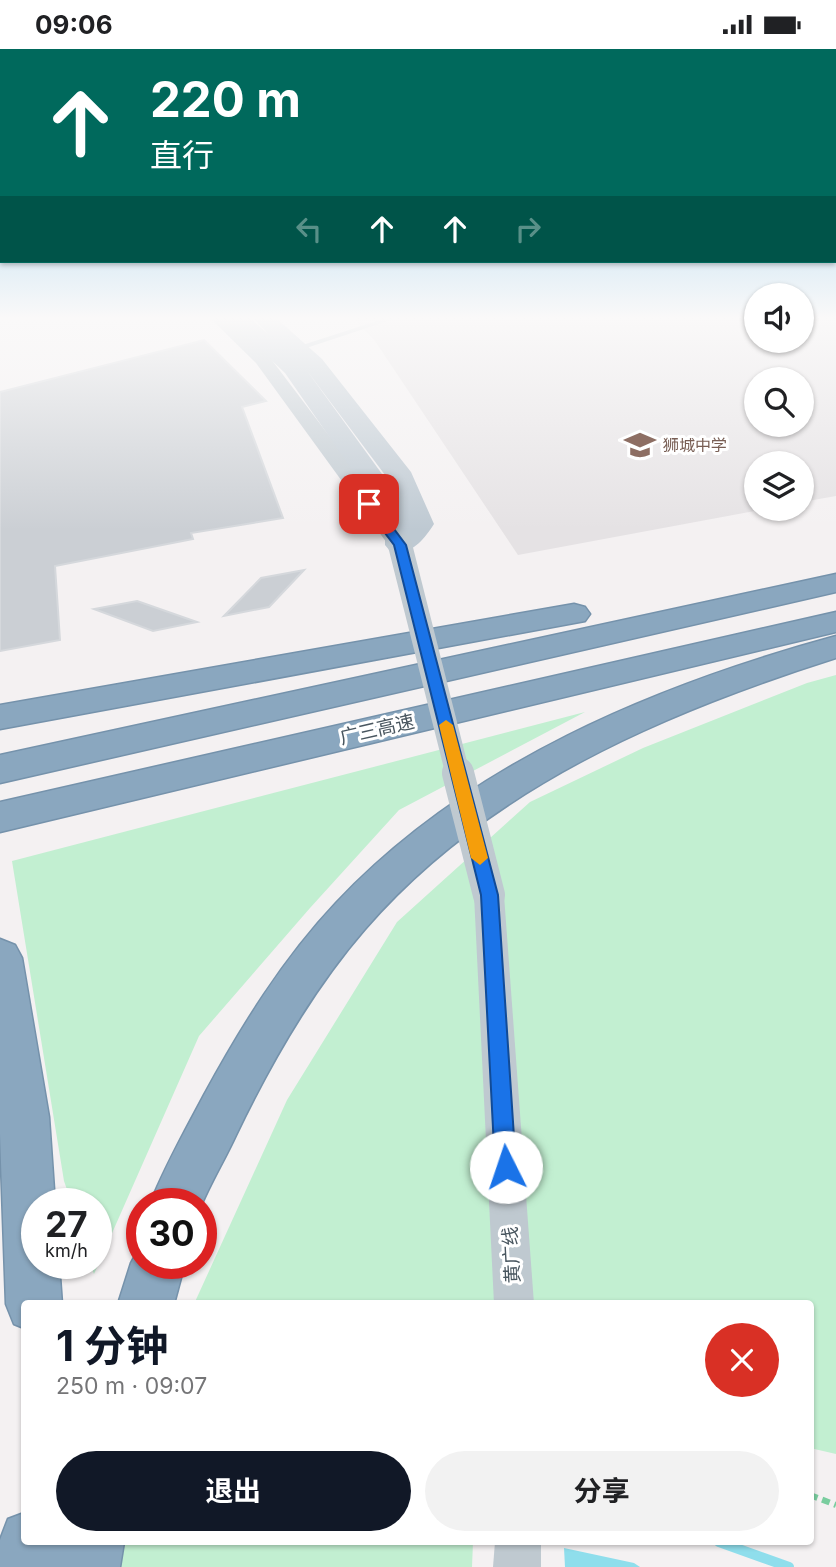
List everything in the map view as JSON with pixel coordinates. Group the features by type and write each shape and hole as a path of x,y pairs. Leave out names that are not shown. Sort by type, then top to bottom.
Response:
{"highway":[{"path":"0,717 694,592 836,575"},
{"path":"0,769 836,583"},
{"name":"广三高速","path":"0,817 836,622"},
{"path":"185,1188 233,1091 274,1020 318,957 369,897 429,843 524,775 599,733 674,700 768,667 836,647"},
{"path":"0,958 24,1117 34,1300"},
{"path":"147,1300 153,1279"},
{"path":"31,1545 31,1567"},
{"path":"88,1567 92,1545"}],"street":[{"name":"黄广线","path":"308,389 399,517 400,545 489,895 514,1300"},
{"path":"517,1567 518,1545"}],"path":[{"path":"814,1496 836,1504"}],"shaded area":[{"path":"407,389 744,389 744,437 814,437 814,389 836,389 836,496 814,500 814,451 744,451 744,513 518,555"}],"green space":[{"path":"836,675 836,1454 814,1449 814,1300 196,1300 205,1279 217,1279 217,1254 287,1100 397,922 530,802 643,748 807,683"},
{"path":"585,712 399,810 310,908 199,1036 132,1188 126,1188 126,1201 112,1233 112,1188 66,1188 64,1181 12,861"},
{"path":"114,1545 473,1545 472,1567 111,1567"}],"water":[{"path":"564,1548 634,1563 640,1567 565,1567"}],"building":[{"path":"12,389 254,389 266,401 242,407 283,518 191,533 193,539 55,566 60,640 0,651 0,392"},
{"path":"304,570 269,607 224,616 261,578"},
{"path":"137,601 197,622 153,631 94,609"}],"waterway":[{"path":"727,1545 789,1567"}],"slow traffic":[{"path":"446,725 480,858"}],"place":[{"name":"狮城中学","path":"640,445"}],"route":[{"path":"369,504 400,545 489,895 506,1167"}]}
